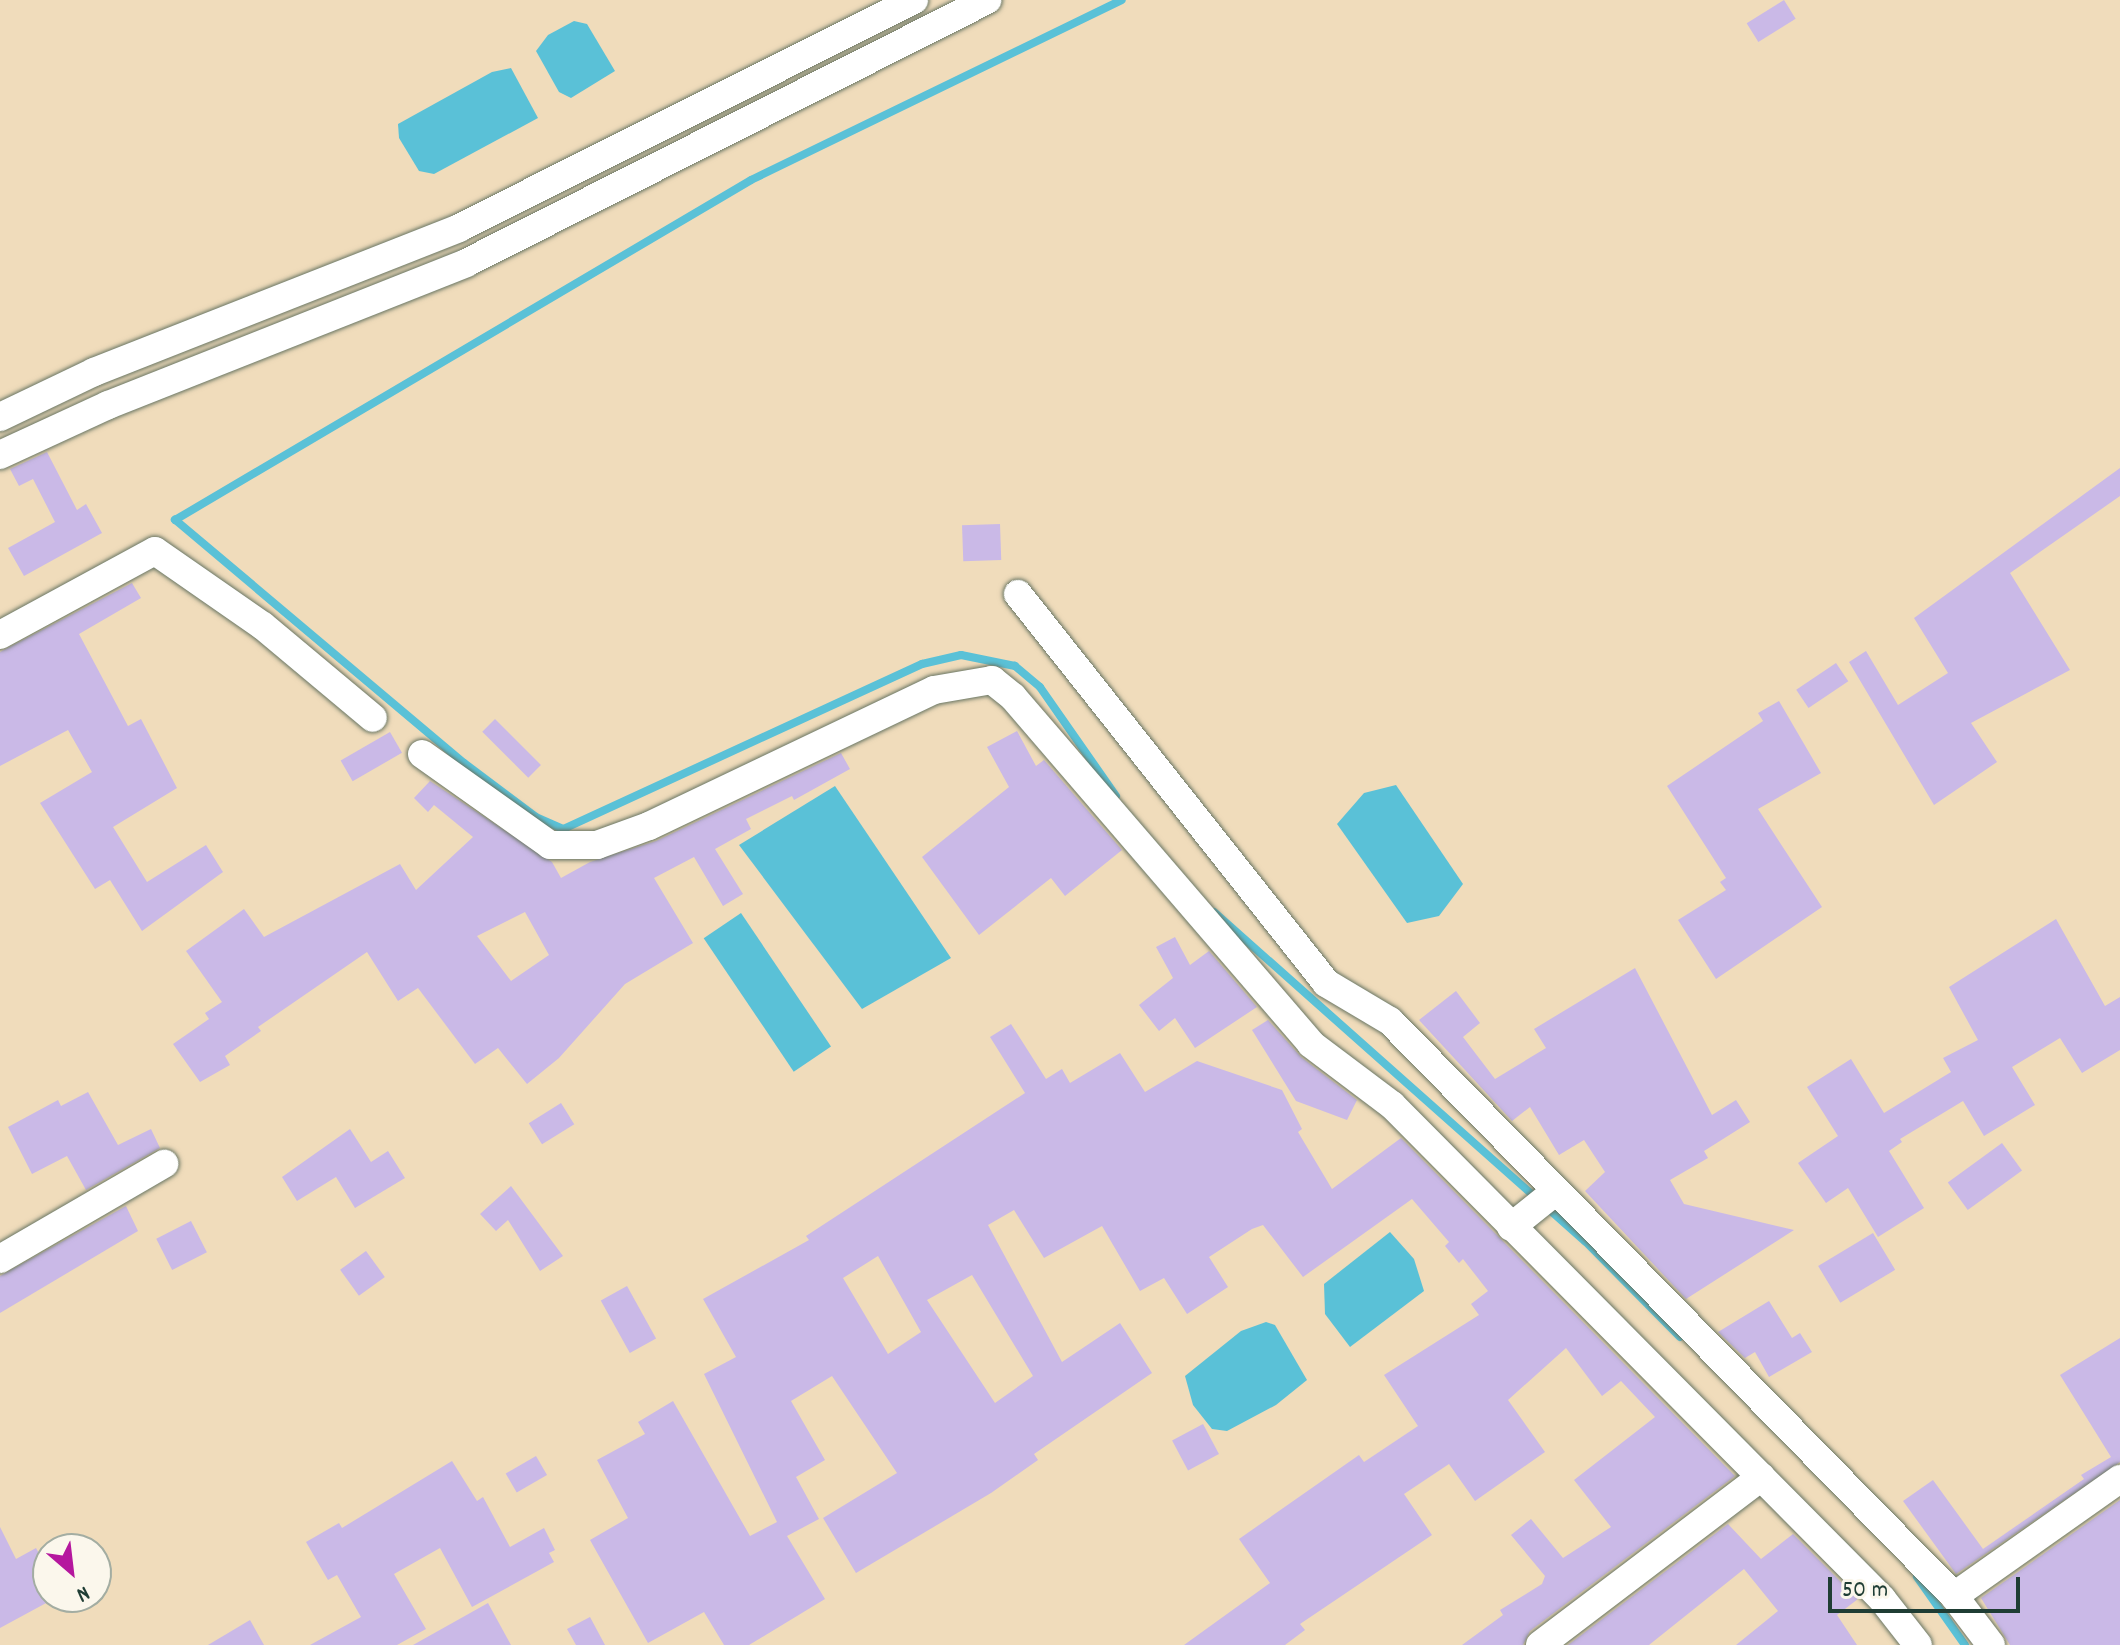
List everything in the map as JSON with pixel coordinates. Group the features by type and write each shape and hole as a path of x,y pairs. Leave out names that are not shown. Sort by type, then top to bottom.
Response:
{"street":[{"path":"0,417 94,372 459,228 914,0"},
{"path":"0,455 108,405 466,263 987,0"},
{"path":"0,635 155,551 263,626 373,718"},
{"path":"1018,594 1326,983 1390,1021 1954,1596 1991,1645"},
{"path":"422,754 550,845 597,845 649,826 934,690 992,680 1013,697 1311,1044 1392,1105 1882,1599 1918,1645"},
{"path":"0,1259 164,1164"},
{"path":"1511,1227 1556,1191"},
{"path":"1540,1645 1761,1477"},
{"path":"1954,1596 2120,1479"}],"water":[{"path":"574,21 587,24 615,71 571,98 559,92 536,51 548,35"},
{"path":"511,68 538,118 434,174 419,171 399,138 398,124 492,72"},
{"path":"1396,785 1463,884 1439,916 1407,923 1337,824 1364,793"},
{"path":"835,786 951,958 862,1009 739,845"},
{"path":"741,913 831,1046 794,1072 704,938"},
{"path":"1390,1232 1414,1259 1424,1291 1350,1347 1325,1314 1324,1284"},
{"path":"1266,1322 1275,1325 1307,1380 1276,1405 1227,1431 1212,1429 1193,1405 1185,1376 1241,1331"}],"building":[{"path":"1784,0 1796,19 1758,42 1747,23"},
{"path":"47,452 77,510 86,504 102,533 24,576 8,548 55,522 33,479 19,486 10,469"},
{"path":"2120,468 2120,496 2010,573 2070,670 1971,723 1997,762 1934,805 1849,662 1866,651 1898,705 1948,673 1914,618"},
{"path":"1000,524 1001,560 963,561 962,525"},
{"path":"132,583 141,598 79,634 128,726 141,719 177,788 113,827 147,882 206,845 223,872 142,931 110,880 95,889 40,803 92,772 68,730 0,766 0,652"},
{"path":"1836,663 1848,681 1809,708 1796,690"},
{"path":"1779,701 1821,773 1758,809 1822,907 1716,979 1678,920 1726,890 1720,882 1726,878 1667,786 1763,721 1758,713"},
{"path":"495,719 541,765 528,778 482,732"},
{"path":"1017,731 1036,766 1044,760 1122,850 1065,896 1051,878 979,935 922,857 1009,787 987,747"},
{"path":"390,732 402,753 353,781 341,761"},
{"path":"841,753 850,769 794,800 792,796 746,819 751,829 715,849 743,894 723,906 694,857 654,878 693,943 625,984 559,1058 527,1084 498,1048 475,1064 418,988 398,1001 367,952 258,1027 261,1031 225,1056 230,1065 200,1082 173,1044 209,1019 205,1013 222,1002 186,951 244,909 264,937 400,864 416,890 473,837 434,805 428,812 414,798 430,781 552,862 561,878 590,862 656,841","holes":["525,912 549,955 511,981 477,936"]},
{"path":"2056,919 2105,1006 2120,997 2120,1050 2082,1073 2060,1038 2012,1067 2035,1105 1984,1136 1963,1101 1900,1139 1902,1142 1889,1151 1924,1208 1878,1237 1848,1188 1826,1203 1798,1163 1838,1136 1807,1087 1851,1059 1884,1113 1951,1072 1943,1058 1978,1040 1949,987"},
{"path":"1175,937 1190,965 1209,951 1257,1007 1195,1048 1175,1018 1159,1031 1139,1005 1173,978 1156,947"},
{"path":"1635,968 1712,1115 1736,1100 1750,1122 1704,1151 1708,1158 1670,1180 1684,1204 1794,1230 1686,1299 1585,1191 1605,1172 1584,1140 1559,1155 1530,1107 1512,1121 1419,1020 1456,991 1480,1023 1463,1037 1495,1079 1546,1048 1534,1029"},
{"path":"1268,1020 1301,1057 1357,1100 1347,1120 1296,1101 1252,1030"},
{"path":"1011,1024 1046,1079 1062,1069 1070,1083 1120,1053 1145,1092 1197,1061 1282,1090 1302,1129 1298,1132 1332,1189 1401,1138 1735,1476 1530,1631 1523,1645 1462,1645 1503,1615 1500,1610 1542,1584 1545,1576 1511,1535 1531,1519 1563,1558 1611,1527 1574,1480 1655,1417 1621,1381 1602,1396 1566,1348 1508,1400 1545,1452 1475,1501 1449,1464 1404,1494 1432,1535 1300,1624 1305,1630 1285,1645 1184,1645 1270,1583 1239,1539 1359,1455 1364,1462 1418,1426 1384,1375 1479,1315 1471,1304 1488,1291 1463,1259 1459,1263 1445,1246 1449,1242 1412,1199 1303,1277 1263,1225 1252,1229 1209,1257 1228,1287 1187,1314 1164,1278 1140,1291 1102,1226 1044,1258 1014,1210 988,1225 1062,1362 1120,1323 1152,1373 1034,1454 1038,1460 991,1493 856,1573 823,1518 897,1473 832,1376 791,1401 825,1460 796,1477 819,1519 787,1536 825,1599 749,1645 724,1645 704,1612 648,1643 590,1540 628,1518 597,1460 645,1434 638,1422 673,1401 750,1536 777,1522 704,1374 736,1357 703,1299 809,1240 806,1236 1025,1093 990,1037","holes":["878,1256 921,1332 888,1354 843,1278","972,1275 1033,1376 995,1403 927,1300"]},
{"path":"88,1092 118,1145 151,1129 160,1148 86,1190 67,1156 32,1174 8,1127 58,1100 61,1106"},
{"path":"561,1103 574,1124 542,1144 529,1123"},
{"path":"350,1129 371,1162 388,1151 405,1178 355,1208 336,1177 297,1201 282,1177"},
{"path":"2002,1143 2022,1171 1968,1210 1948,1182"},
{"path":"511,1186 563,1256 540,1271 508,1220 496,1231 480,1214"},
{"path":"126,1206 138,1231 0,1313 0,1276"},
{"path":"191,1221 207,1252 172,1270 156,1239"},
{"path":"1873,1233 1895,1270 1840,1303 1818,1266"},
{"path":"366,1251 385,1277 359,1296 340,1270"},
{"path":"627,1286 656,1338 630,1353 601,1301"},
{"path":"1769,1301 1792,1338 1800,1333 1812,1352 1769,1377 1755,1352 1745,1358 1718,1332"},
{"path":"2120,1338 2120,1462 1956,1574 1903,1501 1933,1480 1983,1549 2084,1479 2081,1475 2111,1457 2060,1375"},
{"path":"1203,1424 1219,1454 1188,1470 1172,1440"},
{"path":"536,1456 547,1475 517,1493 506,1474"},
{"path":"452,1461 477,1501 483,1497 510,1547 544,1528 555,1550 549,1553 554,1562 472,1607 440,1548 394,1574 426,1629 397,1645 310,1645 361,1617 337,1575 328,1580 306,1542 339,1523 342,1528"},
{"path":"2120,1500 2120,1645 2010,1645 1981,1598"},
{"path":"1728,1524 1761,1559 1793,1534 1858,1599 1837,1615 1857,1645 1736,1645 1778,1611 1744,1569 1649,1645 1568,1645"},
{"path":"0,1527 16,1559 32,1550 32,1611 0,1628"},
{"path":"488,1603 511,1645 413,1645"},
{"path":"590,1617 605,1645 576,1645 567,1629"},
{"path":"250,1620 264,1645 208,1645"}],"waterway":[{"path":"1116,796 1040,687 1015,666 961,655 922,664 563,829 536,817 464,763 175,520 751,180 1122,0"},
{"path":"1214,912 1585,1241 1680,1337"},
{"path":"1917,1577 1965,1645"}]}
